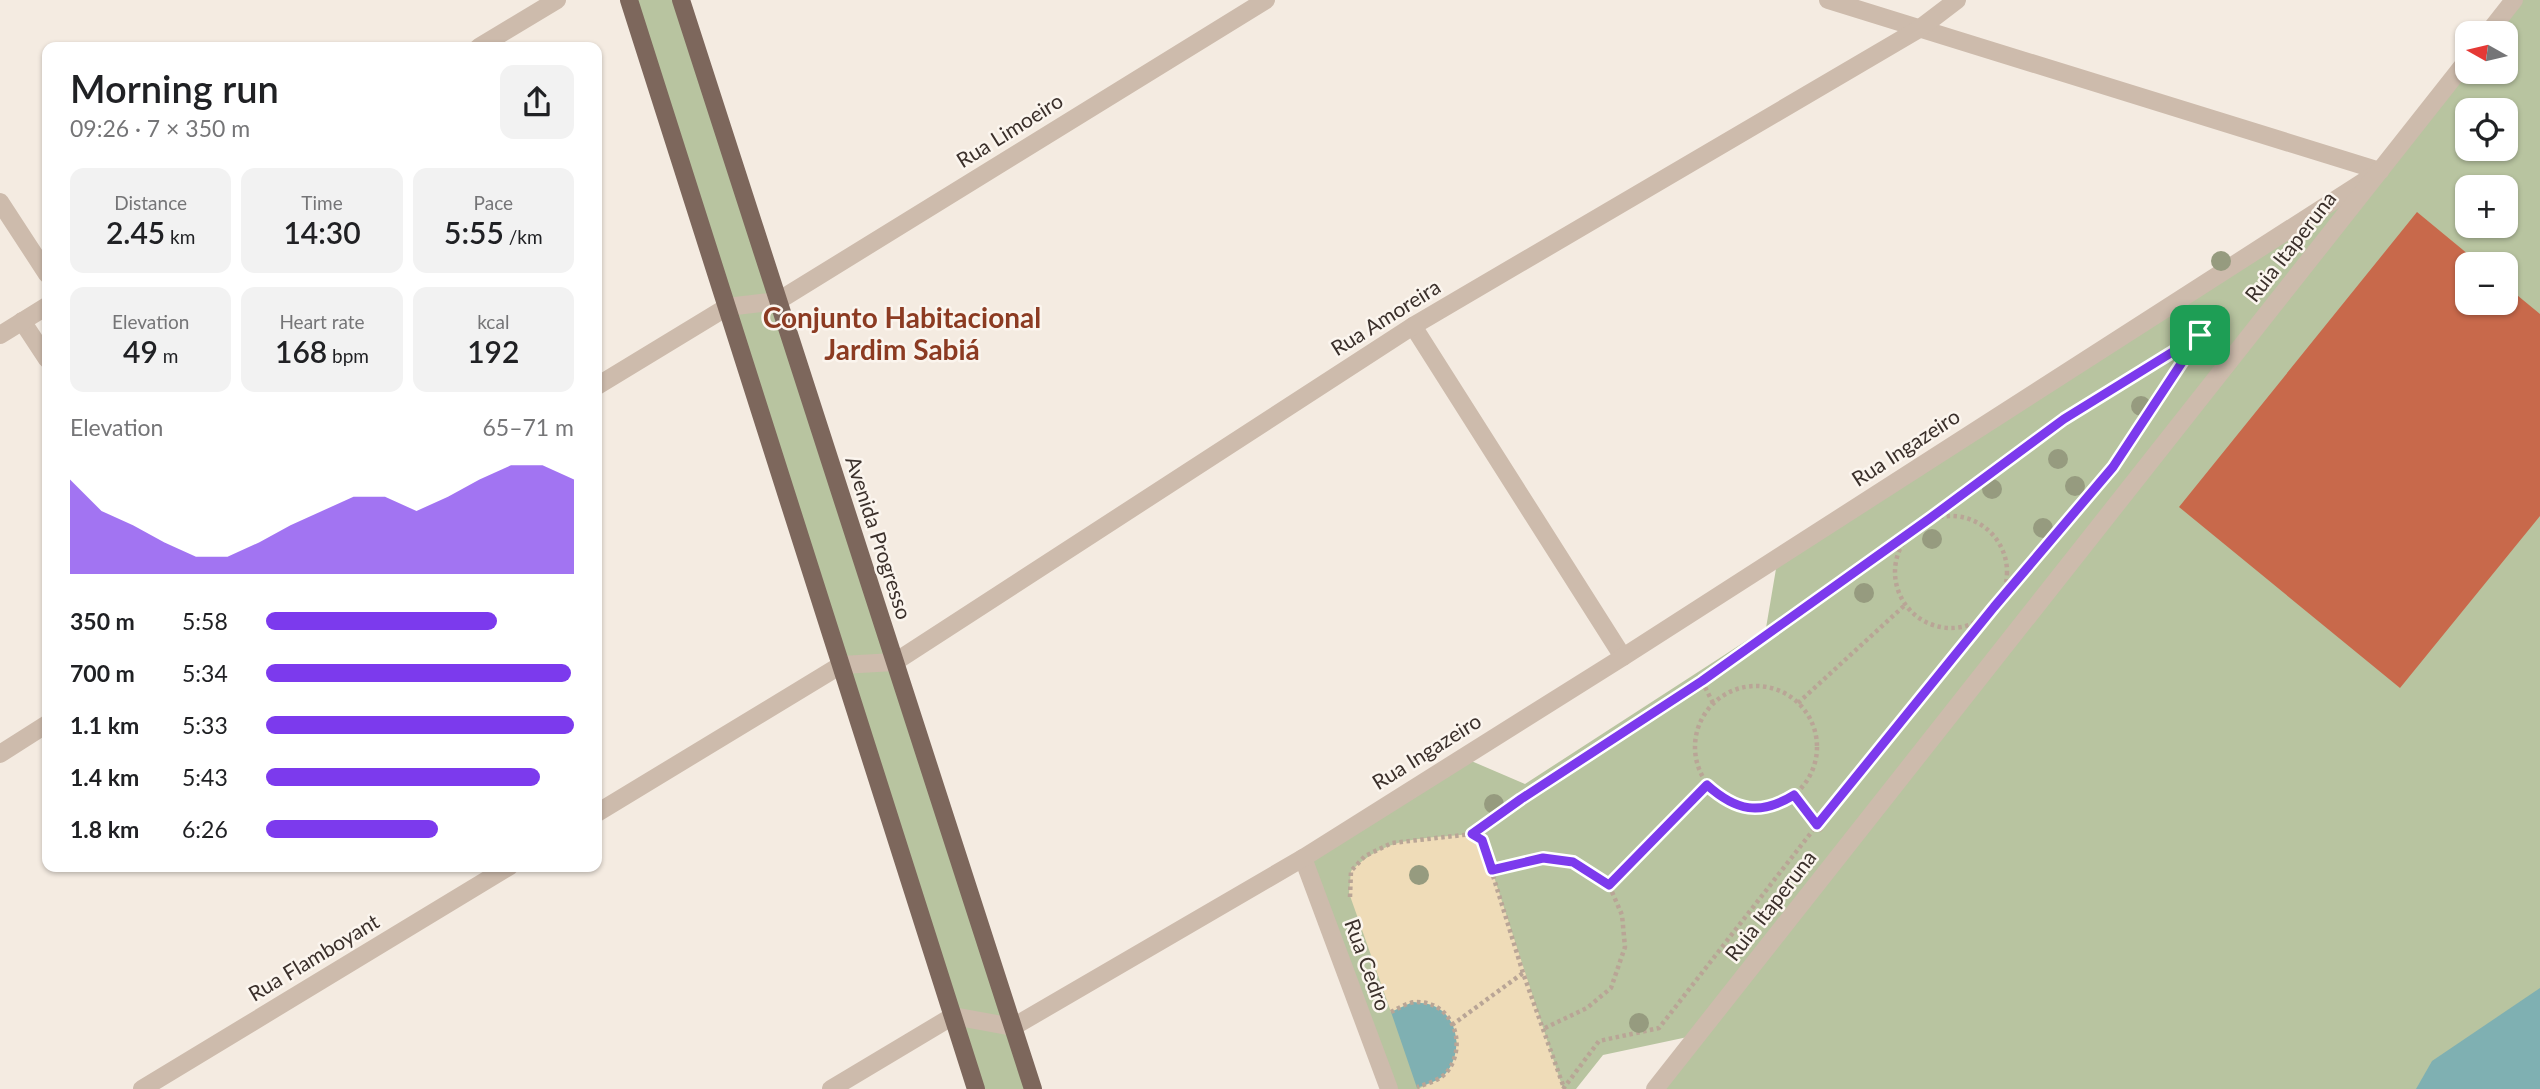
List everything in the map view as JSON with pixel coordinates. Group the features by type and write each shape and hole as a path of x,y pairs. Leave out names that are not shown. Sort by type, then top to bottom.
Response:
{"main road":[{"path":"629,0 976,1089"},
{"name":"Avenida Progresso","path":"681,0 1033,1089"}],"street":[{"path":"487,42 557,0"},
{"name":"Rua Limoeiro","path":"778,301 1266,0"},
{"path":"1829,0 2380,172"},
{"name":"Rua Amoreira","path":"841,665 895,662 1413,326 1919,29 1957,0"},
{"path":"2497,21 2514,0"},
{"name":"Ruia Itaperuna","path":"1656,1089 2455,76"},
{"name":"Rua Ingazeiro","path":"1013,1027 1303,858 1623,657 2380,172"},
{"path":"0,202 42,266"},
{"path":"602,383 727,307 778,301"},
{"path":"0,334 42,309"},
{"path":"22,321 42,351"},
{"path":"1413,326 1623,657"},
{"path":"602,810 841,665"},
{"path":"0,754 42,727"},
{"name":"Rua Cedro","path":"1303,858 1388,1089"},
{"name":"Rua Flamboyant","path":"142,1089 500,872"},
{"path":"831,1089 953,1016 1013,1027"}],"path":[{"path":"1353,905 1349,893 1350,870 1365,856 1392,843 1472,834 1702,681 2064,419 2200,335 2142,423"},
{"path":"1911,531 1903,541 1896,558 1894,575 1898,593 1905,605 1922,620 1939,627 1959,628 1976,622 1994,607 2005,588 2007,573 2004,554 1995,537 1981,524 1964,516 1947,515 1929,519"},
{"path":"1563,1088 1599,1041 1659,1028 1817,825 2020,577"},
{"path":"1798,703 1905,605"},
{"path":"1702,681 1713,703"},
{"path":"1755,685 1774,688 1804,709 1815,730 1817,751 1812,772 1794,795 1783,802 1763,808 1745,807 1723,799 1707,785 1698,768 1695,749 1697,730 1705,712 1713,703 1735,688 1755,685"},
{"path":"1609,885 1707,785"},
{"path":"1794,795 1840,855"},
{"path":"1472,834 1482,840 1523,973 1545,1028 1563,1088"},
{"path":"1492,870 1543,858 1573,862 1609,885 1622,915 1625,947 1612,986 1587,1008 1545,1028"},
{"path":"1452,1025 1523,973"},
{"path":"1386,1000 1395,1024"},
{"path":"1391,1012 1413,1002 1423,1003 1442,1011 1452,1025 1457,1043 1456,1053 1446,1073 1417,1088 1413,1075"}],"green space":[{"path":"629,0 681,0 1033,1089 976,1089"},
{"path":"2514,0 2540,0 2540,1089 1655,1089 1697,1035 1603,1055 1576,1089 1389,1089 1303,858 1462,757 1525,784 1766,628 1778,557 2380,171 2457,84 2518,84 2518,21 2497,21"}],"sand":[{"path":"1472,834 1482,840 1563,1089 1418,1089 1438,1079 1457,1043 1452,1025 1413,1002 1391,1012 1349,893 1351,871 1365,859 1392,845 1422,838"}],"water":[{"path":"2540,988 2540,1089 2416,1089 2432,1061"},
{"path":"1413,1002 1432,1005 1442,1011 1449,1018 1456,1036 1455,1056 1446,1073 1417,1088 1391,1012"}],"building":[{"path":"2417,212 2465,252 2455,252 2455,315 2518,315 2518,296 2540,314 2540,516 2400,688 2179,507"}],"district":[{"name":"Conjunto Habitacional Jardim Sabiá","path":"902,334"}],"route":[{"path":"2200,335 2113,467 1994,607 1817,825 1794,795 1783,802 1763,808 1745,807 1723,799 1707,785 1609,885 1573,862 1543,858 1492,870 1482,840 1472,834 1702,681 2064,419 2200,335"}]}
